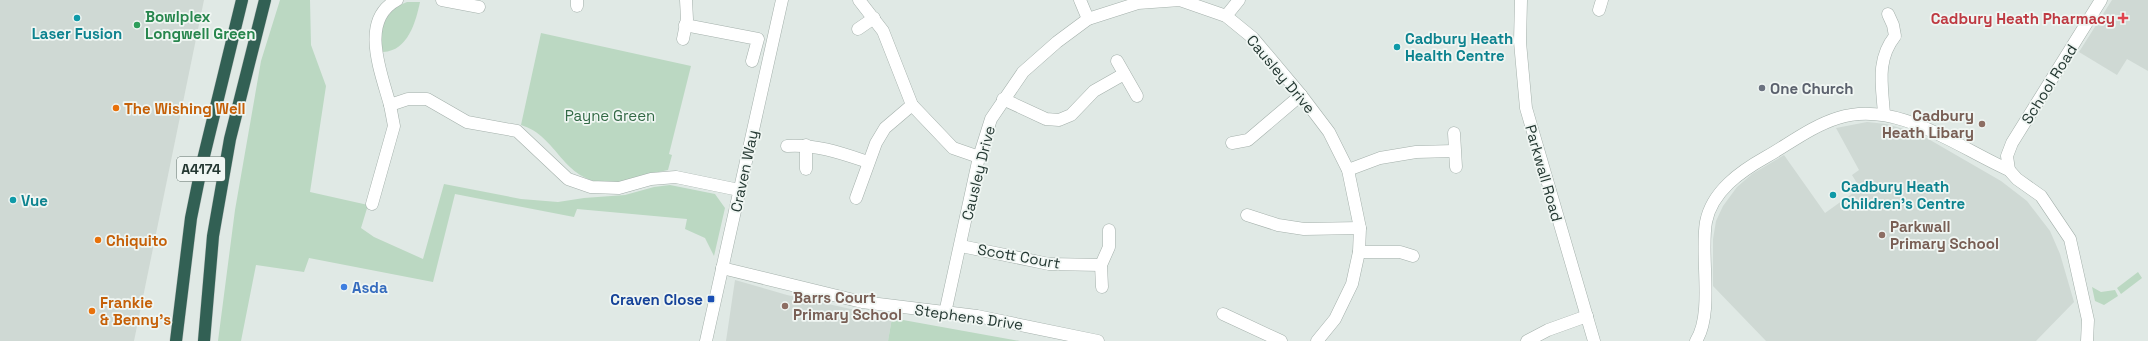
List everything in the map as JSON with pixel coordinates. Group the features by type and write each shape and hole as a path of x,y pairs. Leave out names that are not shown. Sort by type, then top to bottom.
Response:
{"highway":[{"name":"A4174","path":"176,341 191,218 202,164 242,0"},
{"name":"A4174","path":"204,341 213,236 227,154 265,0"}],"street":[{"path":"372,204 394,126 374,38 376,22 384,10 397,0"},
{"path":"442,0 479,7"},
{"path":"683,39 686,25 686,0"},
{"name":"Craven Way","path":"706,341 782,0"},
{"path":"858,0 883,31 912,105 953,148 979,157"},
{"path":"1080,0 1088,19"},
{"name":"Causley Drive","path":"945,313 961,246 979,157 991,119 1003,99 1023,72 1057,42 1088,19 1138,3 1180,0 1226,16 1253,38 1301,95 1329,132 1348,170 1360,228 1359,252 1352,284 1335,319 1317,341"},
{"path":"1226,16 1239,0"},
{"name":"Parkwall Road","path":"1520,0 1520,42 1526,108 1594,341"},
{"name":"School Road","path":"2009,170 2007,156 2012,143 2101,0"},
{"path":"1884,114 1881,64 1886,47 1895,36 1893,25 1888,14"},
{"path":"858,29 874,18"},
{"path":"686,25 758,39 752,60"},
{"path":"1117,61 1137,96"},
{"path":"1003,99 1046,119 1058,120 1071,115 1094,91 1124,74"},
{"path":"1232,143 1248,140 1301,95"},
{"path":"390,105 408,99 427,99 467,122 517,131 568,179 591,187 619,188 651,179 676,178 739,190"},
{"path":"856,198 876,142 885,128 912,105"},
{"path":"1696,341 1702,332 1704,312 1706,220 1713,204 1727,184 1748,167 1825,123 1838,118 1860,113 1884,114 1911,121 2009,170 2017,179 2042,196 2070,239 2088,320 2087,341"},
{"path":"1454,133 1456,167"},
{"path":"787,146 806,145 829,149 868,162"},
{"path":"806,145 806,169"},
{"path":"1348,170 1380,158 1416,152 1454,151"},
{"path":"1247,215 1278,225 1304,229 1360,228"},
{"path":"1102,287 1101,265 1109,247 1109,230"},
{"name":"Scott Court","path":"961,246 1050,264 1101,265"},
{"path":"1359,252 1400,252 1413,256"},
{"name":"Stephens Drive","path":"722,268 862,302 977,316 1098,341"},
{"path":"1223,314 1281,341"},
{"path":"1528,341 1548,330 1587,316"}],"shaded area":[{"path":"0,0 204,0 134,341 0,341"},
{"path":"2112,0 2148,0 2148,71 2127,59 2117,75 2079,52"},
{"name":"Parkwall Primary School","path":"1867,122 1886,124 1918,133 2001,181 2027,201 2050,231 2060,254 2074,302 2036,341 1766,341 1713,286 1713,239 1716,221 1723,206 1737,187 1752,174 1784,155 1825,213 1860,188 1852,175 1859,170 1836,128"},
{"name":"Barrs Court Primary School","path":"735,280 787,295 892,318 888,341 726,341"}],"green space":[{"path":"280,0 310,0 311,45 326,86 310,192 368,205 361,228 374,237 423,259 444,184 521,199 558,202 584,198 625,195 654,187 670,185 715,194 725,208 714,256 705,238 685,229 687,219 577,209 574,217 455,194 433,282 309,258 304,272 256,265 241,341 218,341 235,210 261,61"},
{"path":"407,2 420,2 413,26 405,41 392,50 383,52 381,36 384,22 393,11"},
{"name":"Payne Green","path":"541,33 691,66 669,154 672,155 668,170 623,182 607,183 592,180 580,175 570,167 544,138 521,125"},
{"path":"2138,272 2142,278 2121,294 2117,288"},
{"path":"2092,287 2101,292 2115,290 2118,296 2104,305 2095,301"},
{"path":"892,318 1020,341 888,341"}],"place":[{"name":"Laser Fusion","path":"77,18"},
{"name":"Cadbury Heath Pharmacy","path":"2123,18"},
{"name":"Bowlplex Longwell Green","path":"137,25"},
{"name":"Cadbury Heath Health Centre","path":"1397,47"},
{"name":"One Church","path":"1762,88"},
{"name":"The Wishing Well","path":"116,108"},
{"name":"Cadbury Heath Libary","path":"1982,124"},
{"name":"Cadbury Heath Children's Centre","path":"1833,195"},
{"name":"Vue","path":"13,200"},
{"name":"Parkwall Primary School","path":"1882,235"},
{"name":"Chiquito","path":"98,240"},
{"name":"Asda","path":"344,287"},
{"name":"Craven Close","path":"711,299"},
{"name":"Barrs Court Primary School","path":"785,306"},
{"name":"Frankie & Benny's","path":"92,311"}]}
